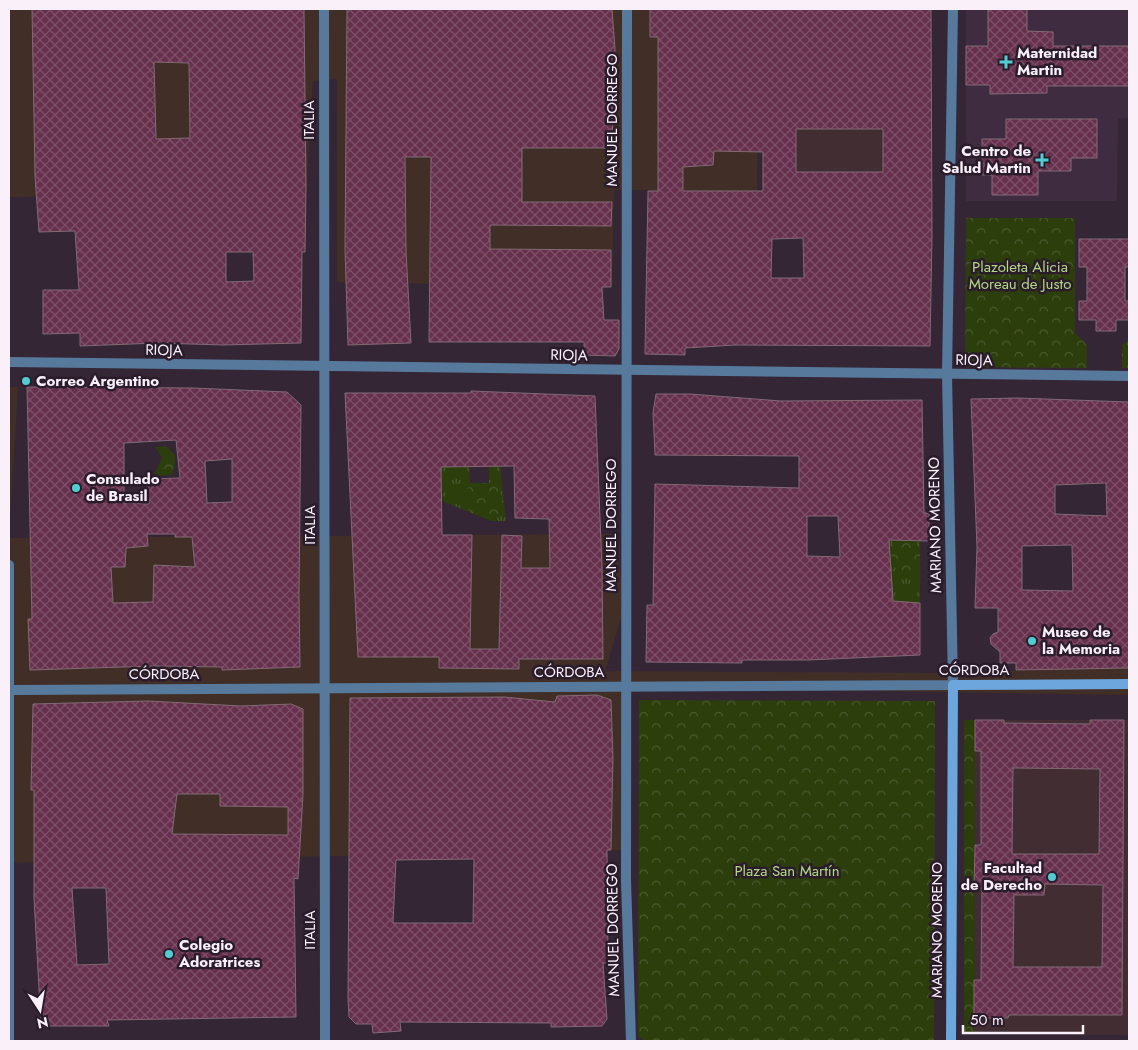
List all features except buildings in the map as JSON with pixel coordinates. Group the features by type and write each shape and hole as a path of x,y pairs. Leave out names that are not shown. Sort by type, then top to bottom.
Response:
{"main road":[{"name":"CÓRDOBA","path":"953,685 1129,684"},
{"name":"MARIANO MORENO","path":"951,1041 953,685"}],"street":[{"name":"ITALIA","path":"324,9 325,1041"},
{"name":"MANUEL DORREGO","path":"627,9 626,880 630,1041"},
{"name":"MARIANO MORENO","path":"953,9 947,374 953,685"},
{"name":"RIOJA","path":"9,362 1129,376"},
{"path":"9,565 9,1041"},
{"name":"CÓRDOBA","path":"9,690 953,685"}],"shaded area":[{"path":"9,9 759,9 757,191 614,190 612,287 337,282 337,79 313,81 306,196 9,197"},
{"path":"966,9 1129,9 1129,118 1118,119 1117,201 966,201"},
{"path":"931,97 931,172 763,172 763,98"},
{"path":"9,387 18,387 9,538"},
{"path":"613,534 626,601 605,671 936,673 1073,669 1073,607 1129,606 1129,695 627,687 626,850 9,863 9,538"},
{"name":"Facultad de Derecho","path":"975,720 1129,720 1129,1035 974,1034"}],"green space":[{"name":"Plazoleta Alicia Moreau de Justo","path":"966,218 1075,218 1075,333 1087,345 1087,368 965,367"},
{"path":"1129,339 1129,368 1122,368 1122,345"},
{"path":"166,446 175,455 175,467 171,475 154,476 162,457 155,447"},
{"path":"489,466 500,466 506,521 491,521 442,501 442,484 407,485 439,467 469,467 470,483 489,483"},
{"path":"498,483 504,504 499,516 471,513 463,498 467,488"},
{"path":"839,539 920,541 920,603 893,601"},
{"path":"894,540 911,540 920,549 920,574 901,571 890,564"},
{"name":"Plaza San Martín","path":"639,700 935,701 934,1041 644,1041 638,1036"},
{"path":"964,720 975,720 974,1034 964,1034"}],"place":[{"name":"Maternidad Martin","path":"1006,62"},
{"name":"Centro de Salud Martin","path":"1042,160"},
{"name":"Correo Argentino","path":"26,381"},
{"name":"Consulado de Brasil","path":"76,488"},
{"name":"Museo de la Memoria","path":"1032,641"},
{"name":"Facultad de Derecho","path":"1052,877"},
{"name":"Colegio Adoratrices","path":"169,954"}]}
